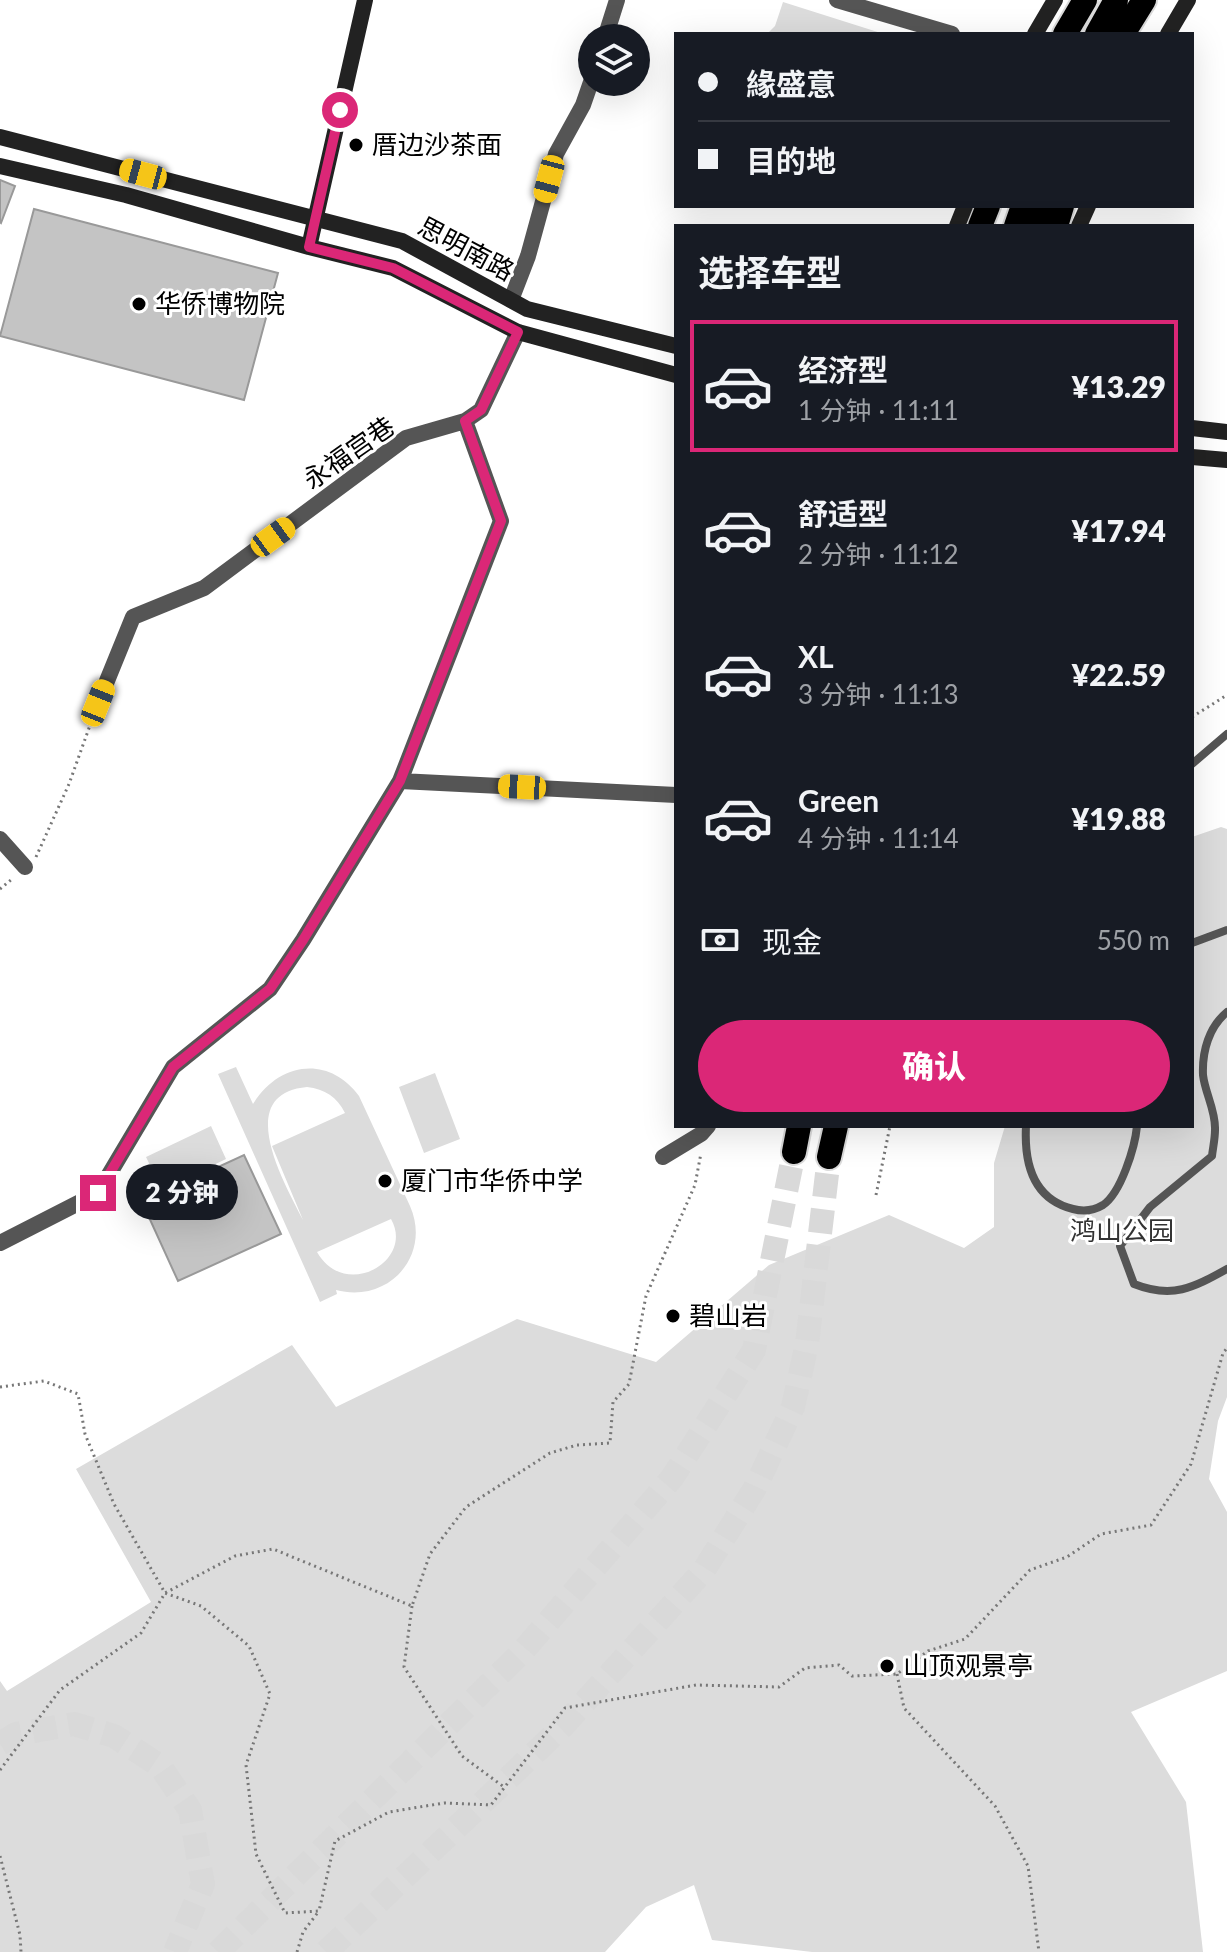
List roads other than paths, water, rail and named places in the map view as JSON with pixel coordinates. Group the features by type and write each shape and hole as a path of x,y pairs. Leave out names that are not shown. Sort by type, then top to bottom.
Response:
{"highway":[{"path":"1066,32 1085,0"},
{"path":"1098,32 1116,0"},
{"path":"1124,32 1144,0"},
{"path":"1141,32 1154,0"},
{"path":"794,1152 799,1128"},
{"path":"829,1157 836,1128"}],"main road":[{"path":"309,247 365,0"},
{"path":"1036,32 1055,0"},
{"path":"1169,32 1188,0"},
{"name":"思明南路","path":"0,137 402,241 527,309 674,346"},
{"name":"思明南路","path":"0,166 126,195 393,268 518,332 674,374"},
{"path":"1194,428 1227,432"},
{"path":"1194,457 1227,460"}],"street":[{"path":"609,24 617,0"},
{"path":"837,0 945,32"},
{"path":"511,300 528,256 556,154 586,96"},
{"path":"0,1243 98,1193 173,1067 270,989 400,781 501,521 465,421 481,410 518,332"},
{"name":"永福宫巷","path":"98,703 133,617 204,588 406,438 465,421"},
{"path":"400,781 674,795"},
{"path":"0,839 25,867"},
{"path":"663,1157 707,1128"}],"lane":[{"path":"1194,762 1227,734"},
{"path":"1194,942 1227,930"},
{"path":"1227,1012 1212,1028 1205,1053 1203,1077 1210,1095 1215,1129 1212,1156 1150,1207 1120,1246 1134,1284 1156,1293 1196,1286 1227,1269"},
{"path":"1026,1128 1028,1166 1039,1188 1056,1205 1085,1212 1105,1204 1117,1186 1131,1157 1137,1128"}],"tunnel":[{"path":"218,1952 523,1651 672,1478 754,1350 794,1152"},
{"path":"326,1952 563,1726 704,1570 755,1488 793,1407 807,1344 829,1157"},
{"path":"0,1744 16,1734 74,1724 114,1736 160,1766 190,1810 203,1884 175,1952"}],"place":[{"name":"厝边沙茶面","path":"356,145"},
{"name":"华侨博物院","path":"139,304"},
{"name":"厦门市华侨中学","path":"385,1181"},
{"name":"碧山岩","path":"673,1316"},
{"name":"山顶观景亭","path":"887,1666"}],"park label":[{"name":"鸿山公园","path":"1122,1231"}]}
